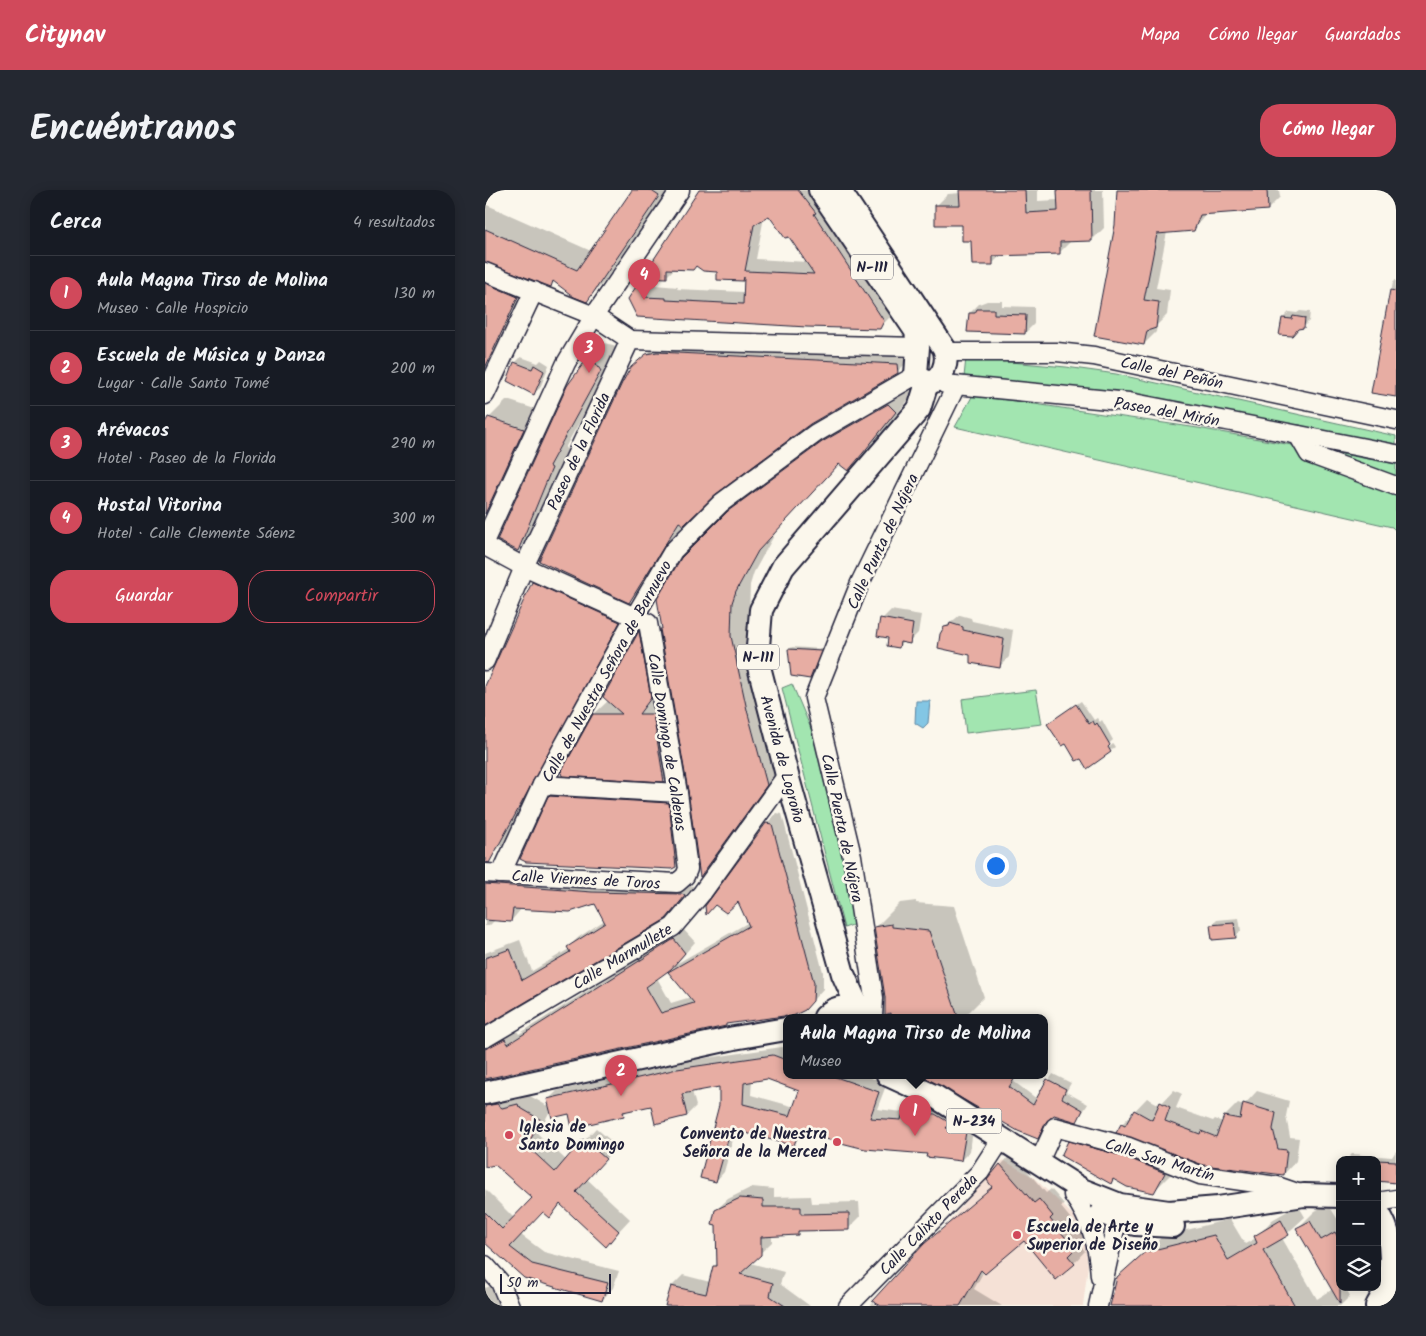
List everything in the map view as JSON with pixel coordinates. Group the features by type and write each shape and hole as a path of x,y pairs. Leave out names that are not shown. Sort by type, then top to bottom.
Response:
{"main road":[{"name":"N-111","path":"820,190 916,331 918,347"},
{"name":"N-111","path":"839,190 943,348"},
{"path":"928,340 943,348 943,373 934,381 918,347 928,340"},
{"name":"Avenida de Logroño","path":"865,1014 844,977 787,775 757,659 761,610 783,567 919,409 934,381"},
{"path":"829,1014 844,977"},
{"path":"829,1014 847,1007 864,1014"},
{"path":"485,1093 740,1037 783,1030"},
{"path":"740,1037 783,1043"},
{"name":"N-234","path":"899,1079 937,1097 1042,1166 1083,1190 1120,1205 1169,1212 1205,1209 1304,1195 1336,1196"},
{"path":"1042,1166 1079,1200 1106,1215 1127,1218 1135,1224 1169,1226 1204,1224 1238,1215 1272,1199"},
{"path":"1381,1217 1387,1226 1391,1242 1390,1272 1386,1296"}],"street":[{"path":"485,540 566,364 594,316 680,190"},
{"path":"485,272 535,290 594,316 630,340 918,347"},
{"path":"485,395 535,290"},
{"name":"Paseo de la Florida","path":"485,661 524,568 630,340"},
{"name":"Calle del Peñón","path":"943,348 1057,352 1094,356 1396,420"},
{"name":"Paseo del Mirón","path":"934,381 1129,402 1396,454"},
{"name":"Calle de Nuestra Señora de Barnuevo","path":"493,874 635,616 673,551 721,503 815,433 934,381"},
{"name":"Calle Punta de Nájera","path":"815,698 860,583 934,381"},
{"path":"1298,435 1309,454 1396,486"},
{"path":"485,546 524,568 635,616"},
{"name":"Calle Domingo de Calderas","path":"635,616 648,623 678,793 688,869 685,876"},
{"name":"Calle Puerta de Nájera","path":"815,698 852,856 874,998 866,1014"},
{"name":"Calle Marmullete","path":"485,1038 673,927 703,893 787,775"},
{"path":"542,785 678,793"},
{"name":"Calle Viernes de Toros","path":"493,874 677,883 685,876"},
{"name":"Calle San Martín","path":"1042,1166 1044,1151 1055,1127 1129,1147 1166,1164 1200,1175 1277,1186 1304,1195"},
{"name":"Calle Calixto Pereda","path":"850,1305 980,1172 1002,1138"},
{"path":"1073,1195 1082,1207 1095,1237 1099,1300"},
{"path":"1381,1202 1396,1200"},
{"path":"1099,1300 1115,1229 1127,1218 1179,1218 1205,1209"},
{"path":"485,1265 500,1282 512,1305"}],"shaded area":[{"name":"Escuela de Arte y Superior de Diseño","path":"1003,1160 1033,1177 1076,1218 1085,1244 1088,1265 1083,1306 960,1306 977,1277 984,1273 945,1227 985,1178"}],"green space":[{"path":"966,358 1066,367 1116,374 1396,436 1396,452 1097,390 964,377"},
{"path":"973,395 1198,428 1396,464 1396,531 1392,527 955,427"},
{"path":"792,684 812,731 855,902 855,924 844,928 782,688"},
{"path":"1036,690 1042,724 966,733 962,699"}],"water":[{"path":"916,701 930,701 928,723 923,728 915,723"}],"building":[{"path":"632,190 650,190 659,196 587,302 574,297 553,281 551,287 485,262 485,229 577,270"},
{"path":"699,190 798,190 816,213 814,214 884,321 880,329 807,327 637,317 628,299","holes":["769,216 785,238 789,237 814,274 745,271 754,225","696,266 703,271 717,272 717,280 743,281 744,277 743,304 644,297 645,277 667,278 667,269 693,270"]},
{"path":"959,190 1025,190 1026,213 1058,211 1057,190 1091,190 1092,241 1060,242 1060,254 993,256 993,265 972,265 971,241 962,241 962,225 935,225 935,205 960,205"},
{"path":"1117,190 1267,190 1268,210 1200,215 1194,231 1157,234 1144,300 1159,302 1156,328 1147,331 1144,345 1094,336 1115,225"},
{"path":"485,283 518,297 485,368"},
{"path":"1390,290 1396,291 1396,397 1371,393"},
{"path":"977,309 994,309 994,314 1026,315 1025,334 967,332 969,313 975,313"},
{"path":"1293,316 1305,318 1304,328 1298,329 1292,336 1279,335 1282,318 1292,319"},
{"path":"657,352 897,364 898,373 810,424 715,495 684,525 679,522 629,603 539,561 631,367 646,354"},
{"path":"586,360 595,362 601,371 549,466 552,468 518,551 497,540 567,386"},
{"path":"514,362 532,369 534,365 544,371 534,395 507,381"},
{"path":"888,404 896,412 863,453 848,471 839,464 758,551 736,591 732,603 731,636 747,710 767,785 700,877 688,791 660,629 662,629 657,599 681,558 728,511 822,442"},
{"path":"488,417 524,429 485,514 485,423"},
{"path":"532,582 620,622 489,863 485,862 485,686"},
{"path":"880,618 913,624 910,644 900,642 899,648 887,646 888,638 877,636"},
{"path":"950,623 963,627 963,630 1004,639 1000,668 970,663 970,655 938,648 940,634 944,627 949,626"},
{"path":"639,631 651,698 639,714 653,714 664,782 562,776 561,772 593,714 622,714 603,697"},
{"path":"788,649 821,651 810,679 791,676"},
{"path":"1076,704 1089,724 1093,721 1095,725 1097,723 1110,745 1108,747 1111,752 1087,769 1081,759 1076,761 1066,744 1062,746 1047,724"},
{"path":"548,796 669,803 676,867 672,869 526,862 520,859"},
{"path":"766,823 772,824 814,983 813,1001 805,1010 797,1014 783,1014 783,1016 726,1024 726,1026 485,1079 485,1049 505,1039 508,1044 674,939 685,953 671,969 646,987 661,1013 694,1003 668,972 749,926 738,902 726,913 715,905 706,915 705,906"},
{"path":"485,884 592,892 682,894 685,896 666,919 485,1026 485,958 510,949 522,980 570,952 567,947 605,923 595,904 570,912 513,909 511,922 485,920"},
{"path":"1234,923 1236,938 1212,940 1210,925"},
{"path":"892,924 892,927 929,931 957,1014 885,1014 885,997 874,927"},
{"path":"773,1055 783,1059 783,1079 842,1079 879,1092 870,1118 901,1120 903,1111 935,1114 950,1123 946,1128 966,1132 961,1161 926,1157 927,1154 865,1149 798,1132 794,1146 731,1129 716,1182 700,1178 719,1105 719,1087 682,1094 687,1116 655,1124 651,1106 623,1112 624,1116 572,1128 569,1114 552,1118 547,1099 677,1069","holes":["767,1079 799,1091 790,1116 743,1104 744,1083"]},
{"path":"928,1079 1014,1079 1009,1087 1033,1105 1047,1079 1066,1089 1062,1098 1083,1110 1077,1122 1054,1115 1046,1122 1038,1139 1018,1131"},
{"path":"1160,1102 1170,1107 1165,1121 1200,1134 1201,1131 1216,1137 1224,1116 1240,1119 1243,1103 1276,1113 1273,1129 1278,1149 1287,1150 1284,1175 1203,1165 1116,1133 1121,1124 1125,1126 1134,1110 1152,1120"},
{"path":"497,1104 502,1108 518,1104 519,1107 541,1120 527,1146 555,1172 583,1139 606,1159 576,1192 619,1231 606,1247 560,1204 550,1218 543,1212 510,1247 532,1264 608,1283 602,1301 524,1278 485,1243 485,1212 502,1229 532,1198 495,1165 485,1167 485,1106"},
{"path":"1068,1141 1126,1157 1165,1173 1154,1193 1127,1187 1113,1179 1111,1184 1061,1156"},
{"path":"1381,1160 1396,1161 1396,1183 1381,1181"},
{"path":"1000,1164 1034,1203 1039,1199 1053,1216 1050,1219 1075,1249 1068,1256 1075,1264 1056,1280 1024,1241 985,1274 981,1270 960,1306 881,1306 872,1301 924,1244 992,1187 987,1180"},
{"path":"740,1198 763,1200 763,1207 801,1207 801,1214 849,1213 849,1230 798,1231 798,1235 761,1237 761,1255 740,1274 773,1283 770,1296 785,1306 665,1306 671,1286 706,1294 713,1266 717,1266 716,1225 712,1224 715,1210"},
{"path":"1281,1220 1289,1235 1263,1250 1295,1306 1110,1306 1117,1277 1145,1252 1214,1235 1228,1260 1257,1243 1254,1236"},
{"path":"1310,1221 1321,1240 1335,1232 1336,1291 1340,1291 1340,1304 1296,1228"}],"place":[{"name":"Hostal Vitorina","path":"644,300"},
{"name":"Arévacos","path":"589,373"},
{"name":"Escuela de Música y Danza","path":"621,1096"},
{"name":"Iglesia de Santo Domingo","path":"509,1135"},
{"name":"Aula Magna Tirso de Molina","path":"915,1136"},
{"name":"Convento de Nuestra Señora de la Merced","path":"837,1142"},
{"name":"Escuela de Arte y Superior de Diseño","path":"1017,1235"}]}
